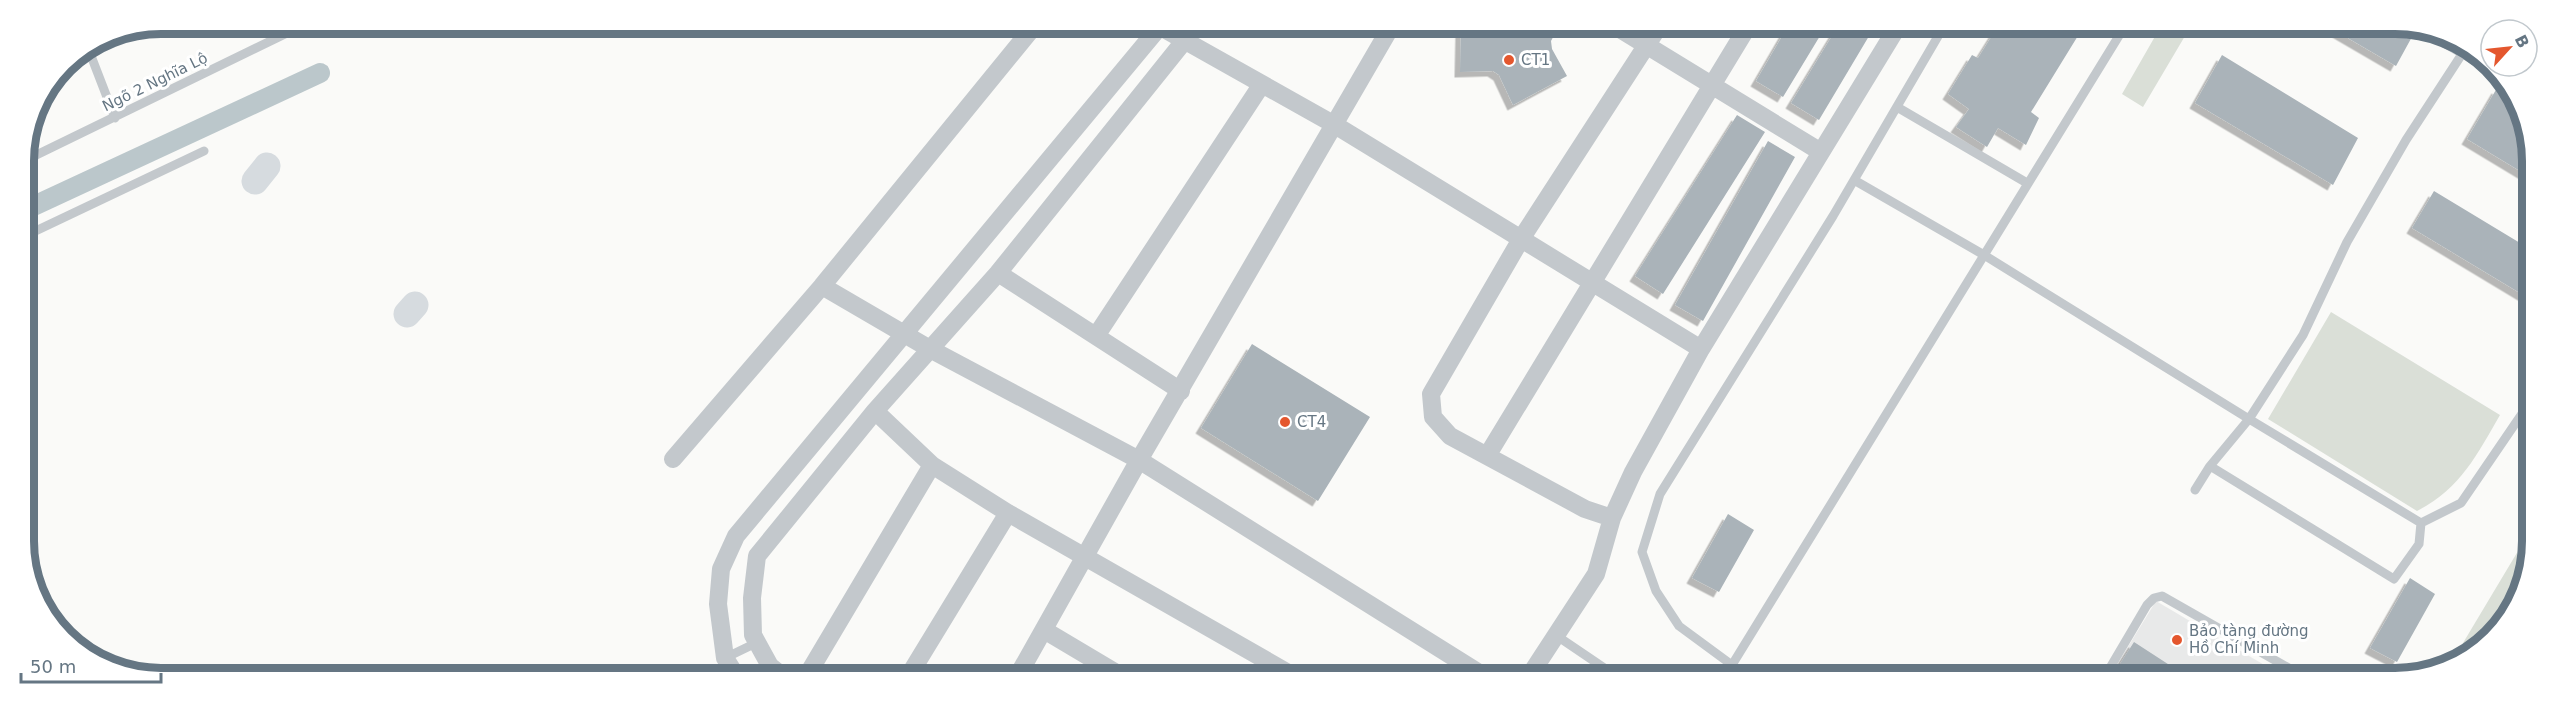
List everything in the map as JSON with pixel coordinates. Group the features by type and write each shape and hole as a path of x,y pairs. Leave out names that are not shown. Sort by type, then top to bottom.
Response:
{"street":[{"path":"673,459 822,286 1028,34"},
{"path":"731,668 725,658 718,604 721,569 736,536 1152,34"},
{"path":"1173,34 1335,124 1701,349"},
{"path":"773,668 753,635 752,598 757,556 875,411 998,273 1189,34"},
{"path":"1022,668 1387,34"},
{"path":"1629,34 1821,152"},
{"path":"1612,518 1585,509 1450,435 1433,417 1431,394 1521,239 1654,34"},
{"path":"1486,456 1743,34"},
{"path":"1535,668 1596,574 1612,518 1633,472 1701,349 1893,34"},
{"path":"1096,336 1262,84"},
{"path":"998,273 1181,391"},
{"path":"822,286 930,350 1140,460 1471,668"},
{"path":"875,411 932,465 1008,513 1280,668"},
{"path":"811,668 932,465"},
{"path":"913,668 1008,513"},
{"path":"1044,630 1108,668"}],"lane":[{"name":"Ngõ 2 Nghĩa Lộ","path":"35,156 285,34"},
{"path":"1939,34 1854,180 1660,494 1646,536 1642,552 1656,591 1673,617 1679,626 1732,666 1954,307 2026,183 2120,34"},
{"path":"2452,48 2468,57"},
{"path":"2195,490 2210,466 2249,419 2303,335 2347,242 2406,140 2462,54"},
{"path":"91,56 115,118"},
{"path":"1897,107 2026,183"},
{"path":"35,231 204,151"},
{"path":"1854,180 1984,255 2421,523"},
{"path":"2421,523 2461,503 2522,414"},
{"path":"2210,466 2394,579 2420,544 2421,523"},
{"path":"2110,668 2147,605 2162,596 2288,668"},
{"path":"1557,636 1605,668"},
{"path":"725,658 756,643"}],"shaded area":[{"path":"2156,34 2185,36 2143,107 2122,94"},
{"path":"2331,312 2500,415 2475,457 2456,482 2417,511 2268,419"},
{"path":"2522,545 2518,575 2506,605 2479,637 2457,653"},
{"name":"Bảo tàng đường Hồ Chí Minh","path":"2156,601 2269,668 2115,668"}],"building":[{"name":"CT1","path":"1461,34 1555,34 1551,41 1552,49 1567,76 1513,105 1499,75 1493,71 1460,72"},
{"path":"1783,34 1821,34 1783,97 1756,81"},
{"path":"1833,34 1870,34 1819,120 1791,103"},
{"path":"1993,34 2079,34 2031,112 2039,118 2026,145 1998,128 1987,147 1956,127 1969,109 1948,94 1972,55 1978,58"},
{"path":"2341,34 2412,36 2396,66"},
{"path":"2222,55 2358,138 2333,185 2195,103"},
{"path":"2497,88 2501,91 2516,121 2521,145 2522,172 2467,139"},
{"path":"1737,115 1765,132 1663,294 1635,276"},
{"path":"1768,141 1795,157 1703,321 1675,305"},
{"path":"2434,191 2522,244 2522,294 2412,228"},
{"name":"CT4","path":"1252,344 1370,417 1318,501 1201,428"},
{"path":"1728,514 1754,530 1719,592 1692,578"},
{"path":"2410,578 2435,594 2397,662 2370,648"},
{"path":"2134,642 2171,666 2170,668 2117,668"}],"waterway":[{"path":"35,205 320,73"}],"place":[{"name":"CT1","path":"1509,60"},
{"name":"CT4","path":"1285,422"},
{"name":"Bảo tàng đường Hồ Chí Minh","path":"2177,640"}]}
